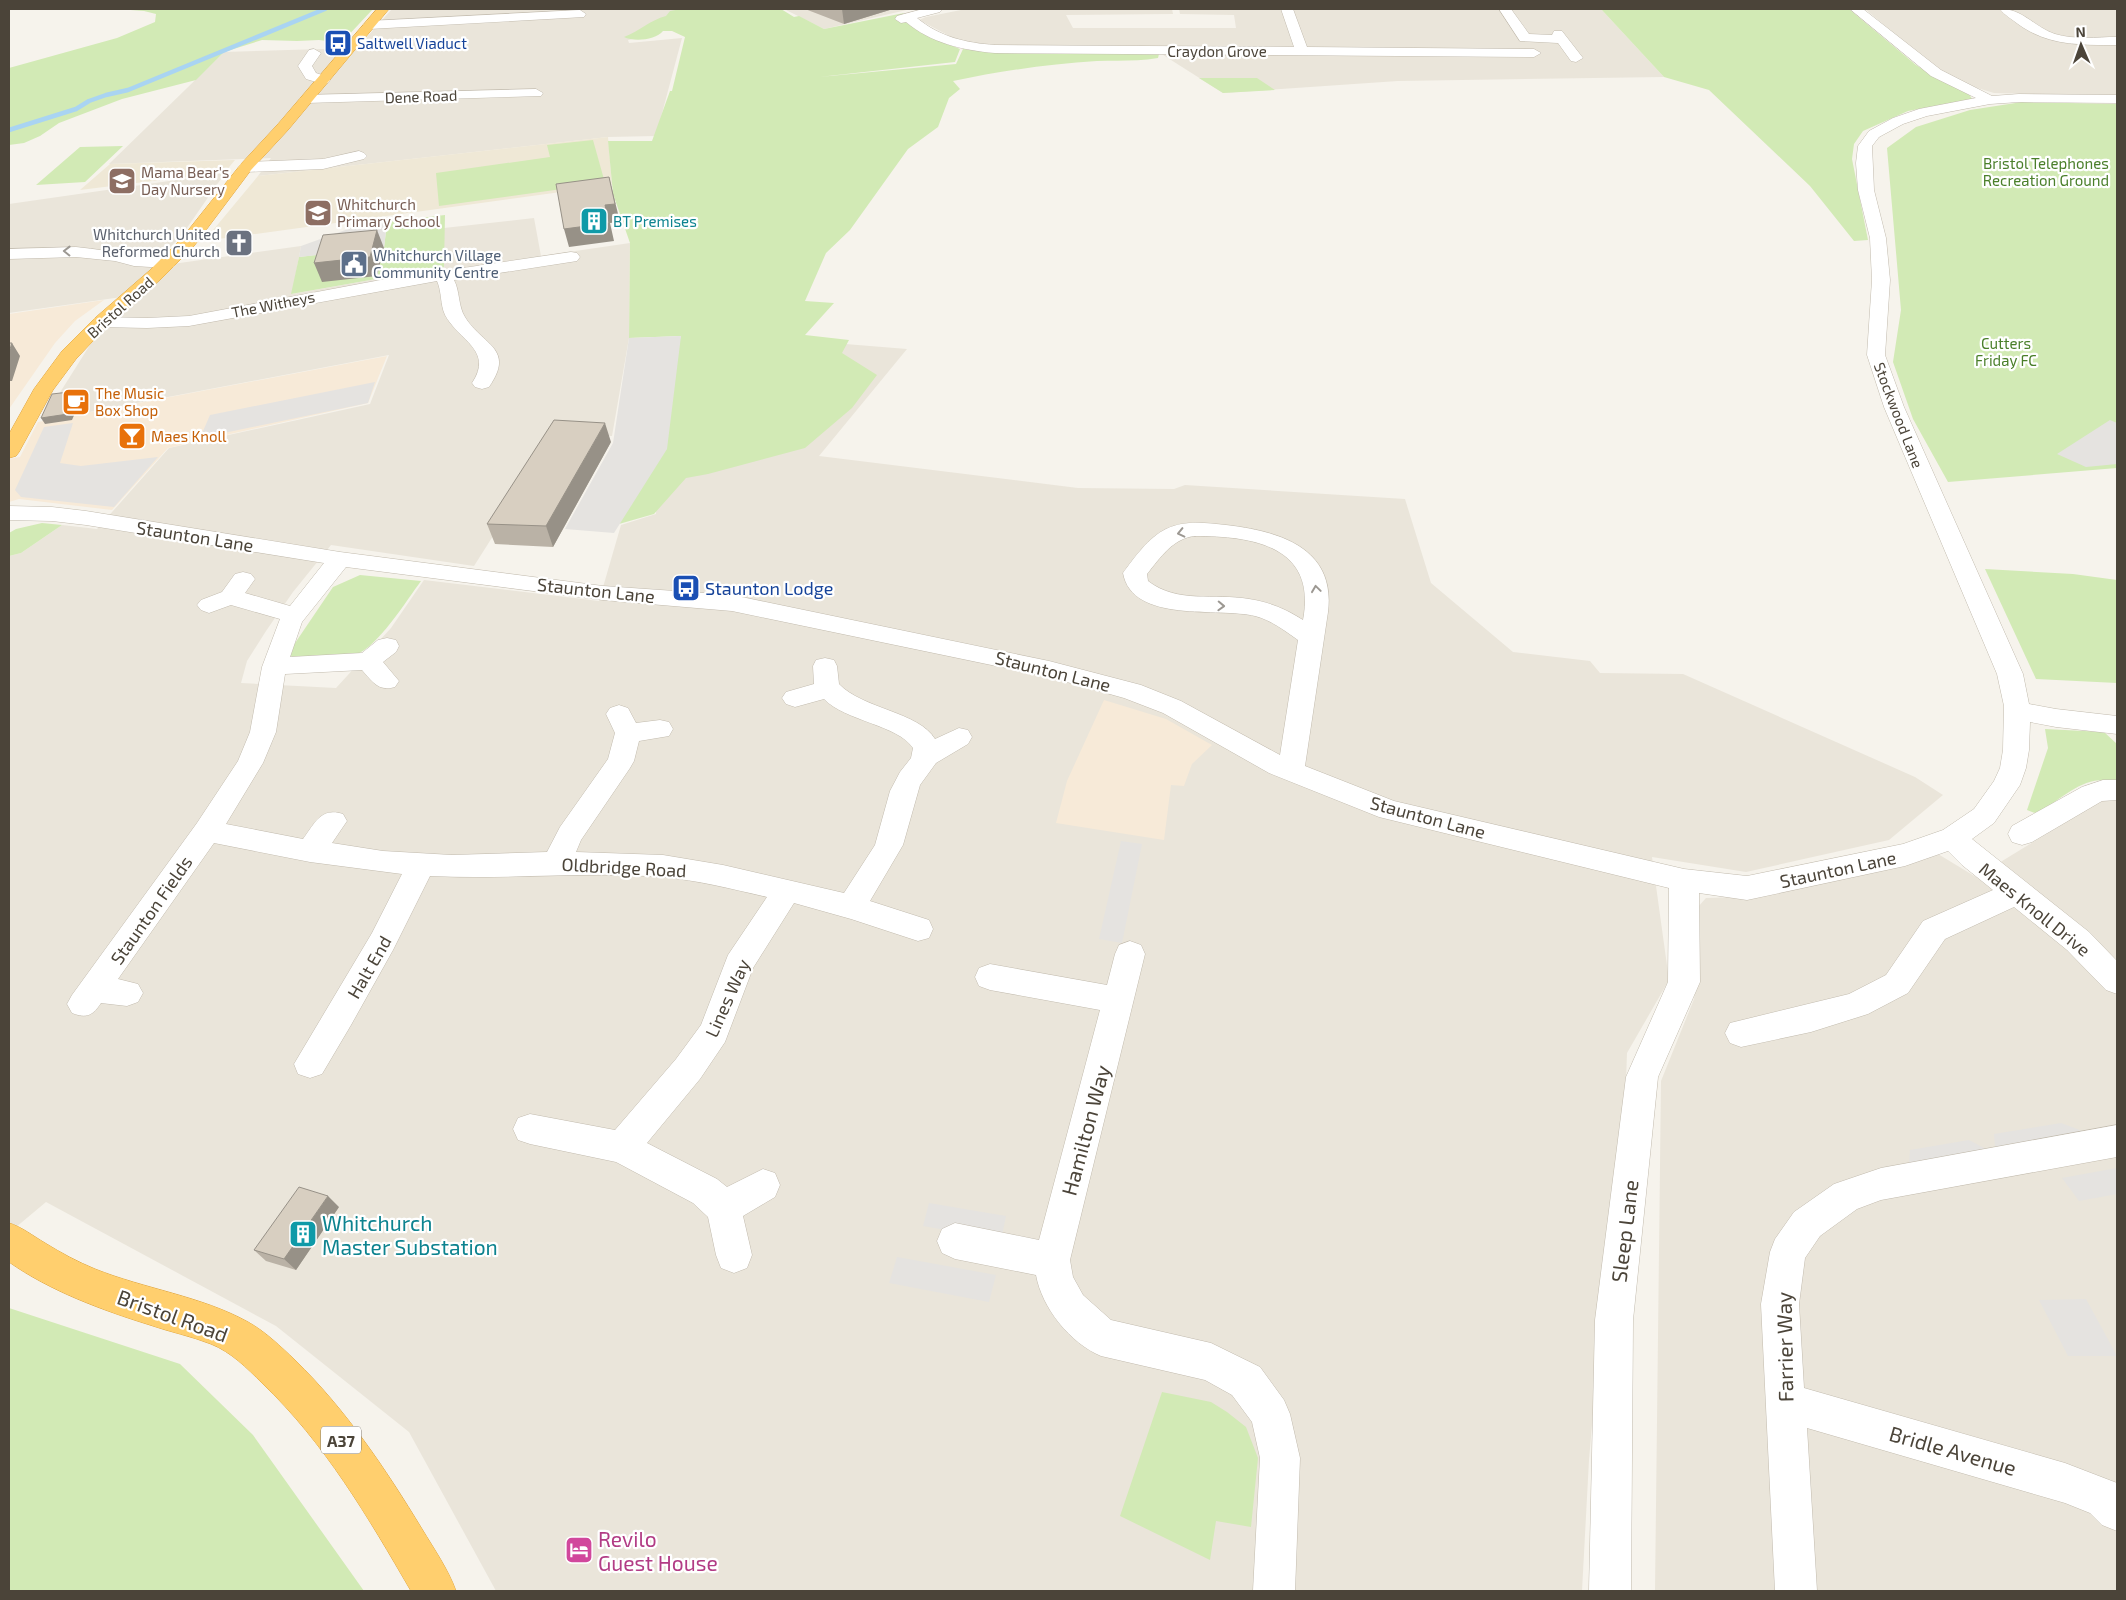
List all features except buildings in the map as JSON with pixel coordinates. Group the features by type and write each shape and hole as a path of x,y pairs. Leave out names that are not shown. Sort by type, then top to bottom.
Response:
{"highway":[{"name":"Bristol Road","path":"9,452 23,424 51,378 69,355 101,322 167,263 194,234 246,167 383,9"},
{"name":"Bristol Road","path":"9,1240 48,1265 79,1280 149,1306 209,1324 234,1336 262,1356 293,1384 327,1422 362,1470 435,1591"}],"street":[{"name":"Craydon Grove","path":"936,9 906,17 916,25 945,40 961,46 977,48 1534,53"},
{"path":"1288,9 1302,51"},
{"path":"1505,9 1525,38 1559,36 1576,58"},
{"path":"1856,9 1936,72 1990,100"},
{"path":"2006,9 2041,33 2056,38 2117,40"},
{"path":"369,25 580,14"},
{"path":"314,53 305,66 311,76 323,80"},
{"name":"Dene Road","path":"306,99 536,93"},
{"name":"Stockwood Lane","path":"2016,750 2016,710 2010,674 1897,416 1876,355 1881,280 1878,238 1866,190 1864,163 1866,146 1874,134 1898,121 1924,112 1990,100 2018,98 2117,99"},
{"path":"246,167 323,164 359,156"},
{"path":"9,254 69,251 116,256 134,261 167,263"},
{"name":"The Witheys","path":"101,322 147,323 189,321 379,284 571,257"},
{"path":"443,276 448,281 454,315 467,334 480,343 498,364 482,383"},
{"name":"Staunton Lane","path":"9,513 52,514 86,518 340,559 603,593 732,602 1049,669 1132,691 1172,707 1278,766 1389,810 1684,880 1747,888 1905,854 1953,838 1984,816 2006,786 2013,768 2016,750"},
{"path":"1291,771 1317,597 1315,582 1296,552 1281,543 1256,535 1204,530 1175,533 1166,539 1136,572 1137,584 1148,593 1174,602 1242,606 1264,610 1283,619 1311,637"},
{"name":"Staunton Fields","path":"126,993 89,996 206,831 254,755 263,732 274,667 291,620 340,559"},
{"path":"228,594 295,615"},
{"path":"274,667 312,663 368,661 387,646"},
{"path":"368,661 386,681"},
{"path":"795,698 827,678 864,712 910,730 922,739 926,747 926,756 922,764 915,770 906,784 890,844 851,907"},
{"path":"2016,710 2056,718 2117,724"},
{"path":"556,863 570,835 621,761 624,723 660,728"},
{"path":"926,756 959,737"},
{"path":"2022,834 2092,794 2103,790 2117,790"},
{"path":"206,831 310,851 333,821"},
{"name":"Maes Knoll Drive","path":"1953,838 1972,857 2015,893 2078,941 2117,981"},
{"name":"Oldbridge Road","path":"310,851 383,862 421,865 556,863 664,866 723,876 786,890 851,907 918,929"},
{"name":"Halt End","path":"310,1064 374,960 402,908 421,865"},
{"name":"Sleep Lane","path":"1610,1591 1614,1320 1642,1077 1684,982 1684,880"},
{"name":"Lines Way","path":"622,1146 688,1068 714,1032 739,964 786,890"},
{"path":"1741,1033 1811,1018 1857,1005 1897,984 1934,930 2015,893"},
{"name":"Hamilton Way","path":"1130,954 1052,1260 1056,1282 1070,1308 1101,1337 1211,1362 1246,1381 1270,1414 1280,1458 1274,1591"},
{"path":"990,977 1119,1000"},
{"path":"530,1129 622,1146 705,1191 724,1208 734,1255"},
{"name":"Farrier Way","path":"1796,1591 1780,1304 1788,1252 1807,1224 1846,1196 1881,1184 2117,1141"},
{"path":"724,1208 763,1184"},
{"path":"955,1241 1052,1260"},
{"name":"Bridle Avenue","path":"1784,1402 2065,1483 2104,1498 2117,1510"}],"shaded area":[{"path":"392,9 678,9 656,34 628,40 629,43 682,38 656,136 608,137 258,176 271,158 109,164 224,52 357,48"},
{"path":"784,9 911,9 824,29"},
{"path":"966,9 1172,9 1173,14 1066,15 1073,28 1236,28 1234,15 1180,14 1179,9 1601,9 1664,77 1398,81 1223,93 1149,46 998,46 959,41 919,20"},
{"path":"1865,9 2117,9 2117,96 1994,93 1974,87 1934,67"},
{"name":"Whitchurch Primary School","path":"608,137 612,185 204,241 258,176"},
{"name":"Mama Bear's Day Nursery","path":"235,160 225,172 80,190 110,164"},
{"path":"225,173 182,235 151,267 301,246 292,294 443,267 444,228 534,218 541,256 630,243 629,338 612,436 556,437 474,566 331,545 293,592 266,631 247,661 241,683 336,688 391,628 424,580 599,601 621,525 656,514 657,495 796,340 907,349 819,456 1078,488 1174,489 1185,485 1405,499 1431,583 1513,652 1590,661 1600,673 1683,674 1915,777 1943,795 1889,840 1746,872 1652,857 1669,980 1627,1053 1622,1194 1599,1343 1589,1460 1582,1591 496,1591 409,1432 276,1326 46,1202 9,1233 9,556 21,553 62,525 97,529 169,448 370,404 389,355 42,421 95,337 143,294 9,313 9,204"},
{"path":"387,222 384,248 299,257 301,246 351,228"},
{"path":"104,300 75,321 55,343 9,409 9,314"},
{"path":"681,336 667,449 614,533 565,529 613,443 629,338"},
{"path":"387,356 368,403 168,448 112,510 19,499 9,502 9,459 20,457 38,422"},
{"path":"375,382 368,403 200,438 210,415"},
{"path":"2110,420 2117,423 2117,464 2086,467 2057,454"},
{"path":"73,423 60,463 81,466 158,457 114,507 21,497 15,490 44,427"},
{"path":"1104,700 1166,719 1212,745 1192,764 1184,786 1171,785 1164,840 1056,823 1067,781"},
{"path":"2112,794 2117,798 2117,1591 1655,1591 1661,1081 1694,999 1699,962 1697,908 1706,898 1765,896 1938,854 1976,877"},
{"path":"1121,841 1142,844 1122,943 1099,939"},
{"path":"2061,1123 2085,1132 1995,1147 1994,1134"},
{"path":"1969,1140 1986,1149 1909,1163 1910,1150"},
{"path":"2117,1168 2117,1194 2079,1201 2062,1178"},
{"path":"929,1203 1006,1216 1001,1240 923,1226"},
{"path":"897,1257 996,1275 989,1302 889,1283"},
{"path":"2086,1299 2117,1356 2068,1356 2039,1300"}],"green space":[{"path":"117,9 373,9 344,40 335,42 319,40 262,40 224,52 196,80 122,99 59,123 40,136 24,143 9,145 9,68 117,38 155,22 156,14"},
{"path":"681,9 781,9 794,17 799,16 824,29 904,13 901,16 941,41 960,49 955,62 819,77 956,64 963,49 988,52 1159,54 1158,58 1061,64 953,81 960,89 949,98 938,127 908,149 850,230 826,253 805,301 834,303 805,335 849,340 842,353 877,375 852,408 805,448 686,478 654,514 619,524 681,336 629,338 630,243 613,194 608,141 652,141 670,91 672,91 685,37 672,31 663,31 660,34 645,39 628,39 624,37 666,16 670,11"},
{"path":"1601,9 1849,9 1916,65 1969,94 1972,99 1908,111 1863,131 1854,144 1852,159 1868,240 1854,241 1810,186 1709,90 1664,77"},
{"path":"1199,78 1257,78 1275,90 1223,93"},
{"name":"Cutters Friday FC","path":"2022,102 2117,104 2117,468 1948,482 1913,419 1893,362 1901,310 1887,148 1916,127 1970,110"},
{"path":"593,140 605,183 439,206 436,173 550,157 547,145"},
{"path":"123,146 85,182 36,185 80,147"},
{"path":"445,215 444,267 291,294 299,257 331,253 377,276 384,248 387,222"},
{"path":"42,523 62,525 21,553 9,556 9,533 16,529"},
{"path":"1985,569 2073,574 2117,580 2117,683 2036,679"},
{"path":"360,575 421,581 382,634 364,651 342,657 293,659 289,652 333,587"},
{"path":"2045,729 2104,732 2117,744 2117,782 2106,780 2086,783 2067,793 2041,812 2035,813 2027,810 2048,748"},
{"path":"9,1308 180,1364 253,1435 364,1591 9,1591"},
{"path":"1162,1392 1211,1402 1227,1412 1246,1427 1258,1458 1251,1527 1216,1521 1210,1560 1120,1516"}],"waterway":[{"path":"9,130 76,109 89,101 106,95 128,90 325,9"}],"place":[{"name":"Saltwell Viaduct","path":"338,43"},
{"name":"Mama Bear's Day Nursery","path":"122,181"},
{"name":"Whitchurch Primary School","path":"318,213"},
{"name":"BT Premises","path":"594,221"},
{"name":"Whitchurch United Reformed Church","path":"239,243"},
{"name":"Whitchurch Village Community Centre","path":"354,264"},
{"name":"The Music Box Shop","path":"76,402"},
{"name":"Maes Knoll","path":"132,436"},
{"name":"Staunton Lodge","path":"686,588"},
{"name":"Whitchurch Master Substation","path":"303,1234"},
{"name":"Revilo Guest House","path":"579,1550"}],"park label":[{"name":"Bristol Telephones Recreation Ground","path":"2046,172"}]}
